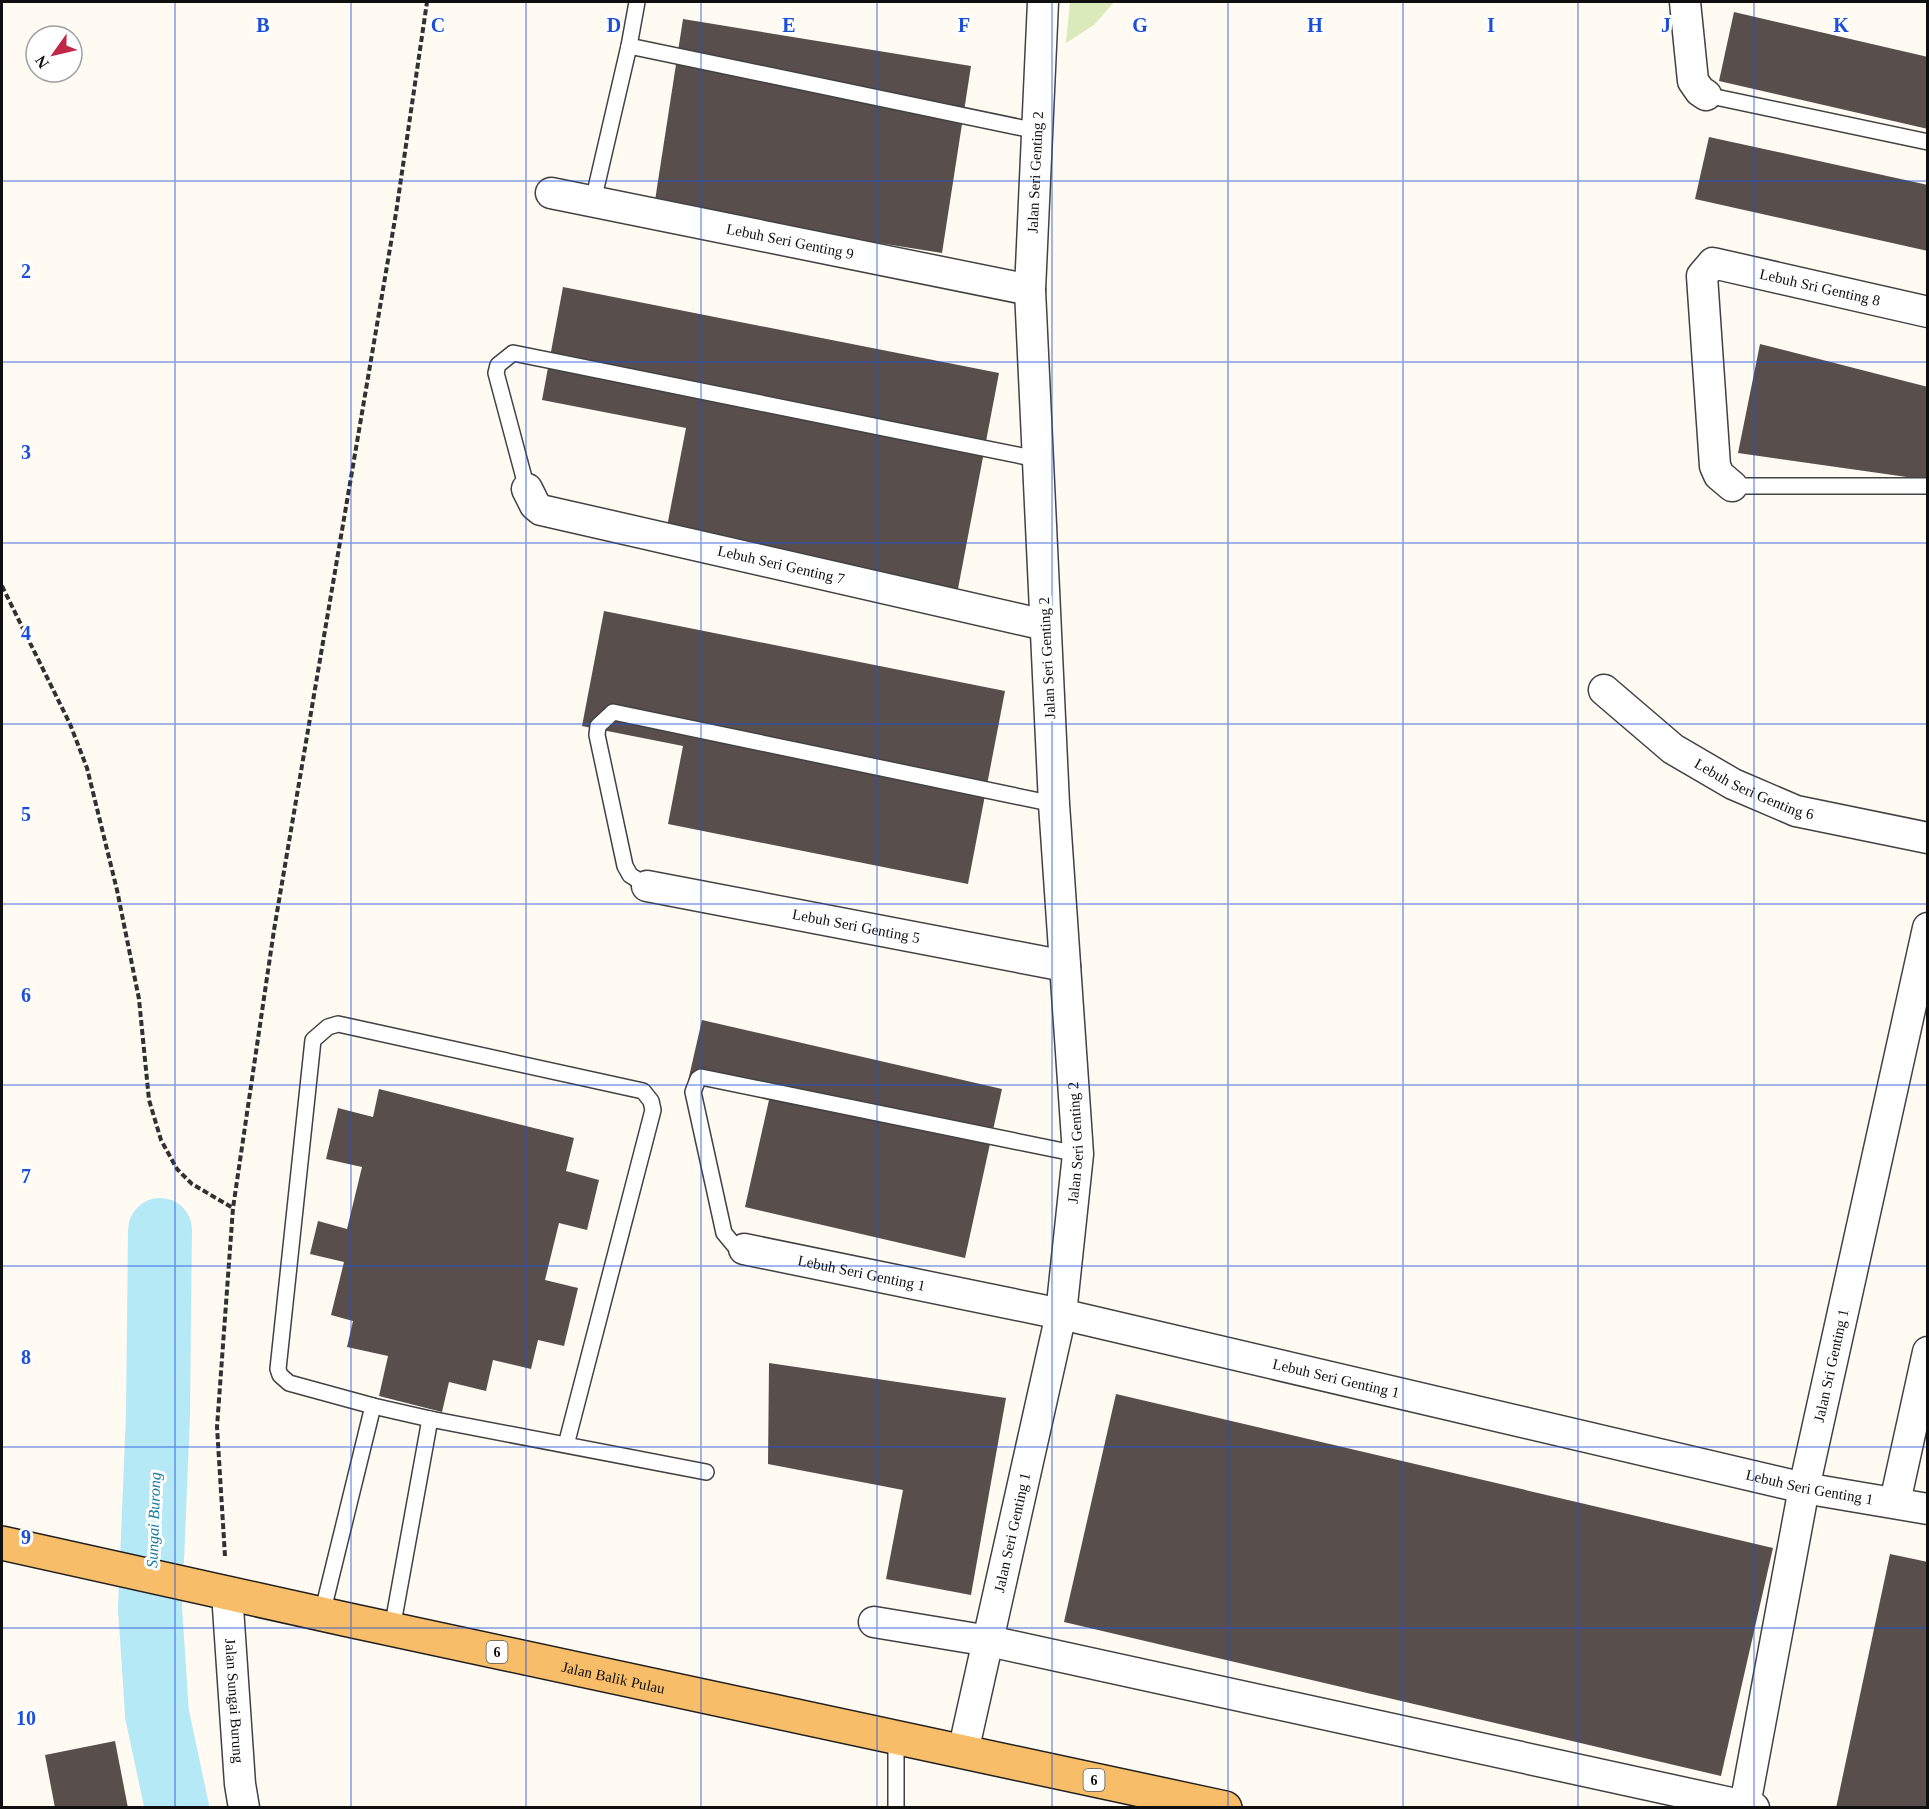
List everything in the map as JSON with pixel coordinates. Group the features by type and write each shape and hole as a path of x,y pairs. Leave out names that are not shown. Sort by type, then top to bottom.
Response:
{"main road":[{"name":"Jalan Balik Pulau","path":"2,1543 767,1712 1225,1808"}],"street":[{"name":"Jalan Seri Genting 2","path":"1043,2 1030,290 1054,804 1078,1155 1061,1314"},
{"path":"1685,2 1693,81 1706,95"},
{"name":"Lebuh Seri Genting 9","path":"551,192 1030,290"},
{"name":"Lebuh Sri Genting 8","path":"1732,486 1719,475 1715,466 1702,276 1713,263 1928,312"},
{"name":"Lebuh Seri Genting 7","path":"527,489 529,496 541,510 1045,625"},
{"name":"Lebuh Seri Genting 6","path":"1604,690 1673,749 1732,784 1796,811 1928,838"},
{"name":"Lebuh Seri Genting 5","path":"647,886 1065,966"},
{"name":"Jalan Sri Genting 1","path":"1750,1807 1804,1488 1928,928"},
{"name":"Lebuh Seri Genting 1","path":"744,1250 1061,1314 1804,1488 1928,1509"},
{"name":"Jalan Seri Genting 1","path":"963,1752 1061,1314"},
{"path":"1894,1502 1928,1352"},
{"name":"Jalan Sungai Burung","path":"227,1593 240,1784 244,1808"},
{"path":"874,1622 989,1641 1750,1807"}],"lane":[{"path":"593,201 638,2"},
{"path":"629,46 1037,130"},
{"path":"1706,95 1928,142"},
{"path":"527,489 496,373 498,365 513,353 1037,459"},
{"path":"1732,486 1928,486"},
{"path":"647,886 630,875 625,866 597,735 598,726 613,712 1054,804"},
{"path":"566,1445 653,1110 651,1101 643,1090 338,1024 328,1027 313,1040 278,1369 280,1375 289,1383 430,1419 706,1472"},
{"path":"744,1250 734,1245 724,1233 693,1092 701,1077 1078,1155"},
{"path":"322,1614 373,1406"},
{"path":"392,1629 430,1419"},
{"path":"896,1738 896,1808"}],"path":[{"path":"227,1593 217,1428 233,1208 274,930 396,213 427,2"},
{"path":"2,586 70,724 87,768 117,890 139,999 149,1100 161,1140 177,1169 192,1184 233,1208"}],"green space":[{"path":"1070,2 1114,2 1094,25 1066,43"}],"building":[{"path":"1734,12 1928,57 1928,129 1719,81"},
{"path":"683,19 971,66 942,253 654,207"},
{"path":"1709,137 1928,185 1928,251 1695,199"},
{"path":"563,287 999,373 957,594 665,537 686,428 542,400"},
{"path":"1760,344 1928,387 1928,480 1738,453"},
{"path":"604,611 1005,691 968,884 668,824 683,746 582,726"},
{"path":"702,1020 1002,1089 965,1258 745,1207 769,1100 688,1081"},
{"path":"379,1089 574,1138 566,1171 599,1180 587,1230 559,1223 545,1280 578,1288 564,1346 538,1340 531,1369 493,1360 486,1391 449,1382 442,1412 379,1396 388,1356 347,1347 353,1321 331,1315 344,1262 310,1254 318,1221 347,1229 362,1167 326,1159 338,1108 373,1117"},
{"path":"769,1363 1006,1398 971,1595 886,1579 903,1490 768,1464"},
{"path":"1116,1394 1773,1548 1721,1776 1064,1622"},
{"path":"1890,1554 1928,1562 1928,1808 1836,1808"},
{"path":"115,1741 128,1808 55,1808 45,1755"}],"waterway":[{"name":"Sungai Burong","path":"160,1230 158,1415 150,1608 157,1714 177,1808"}]}
